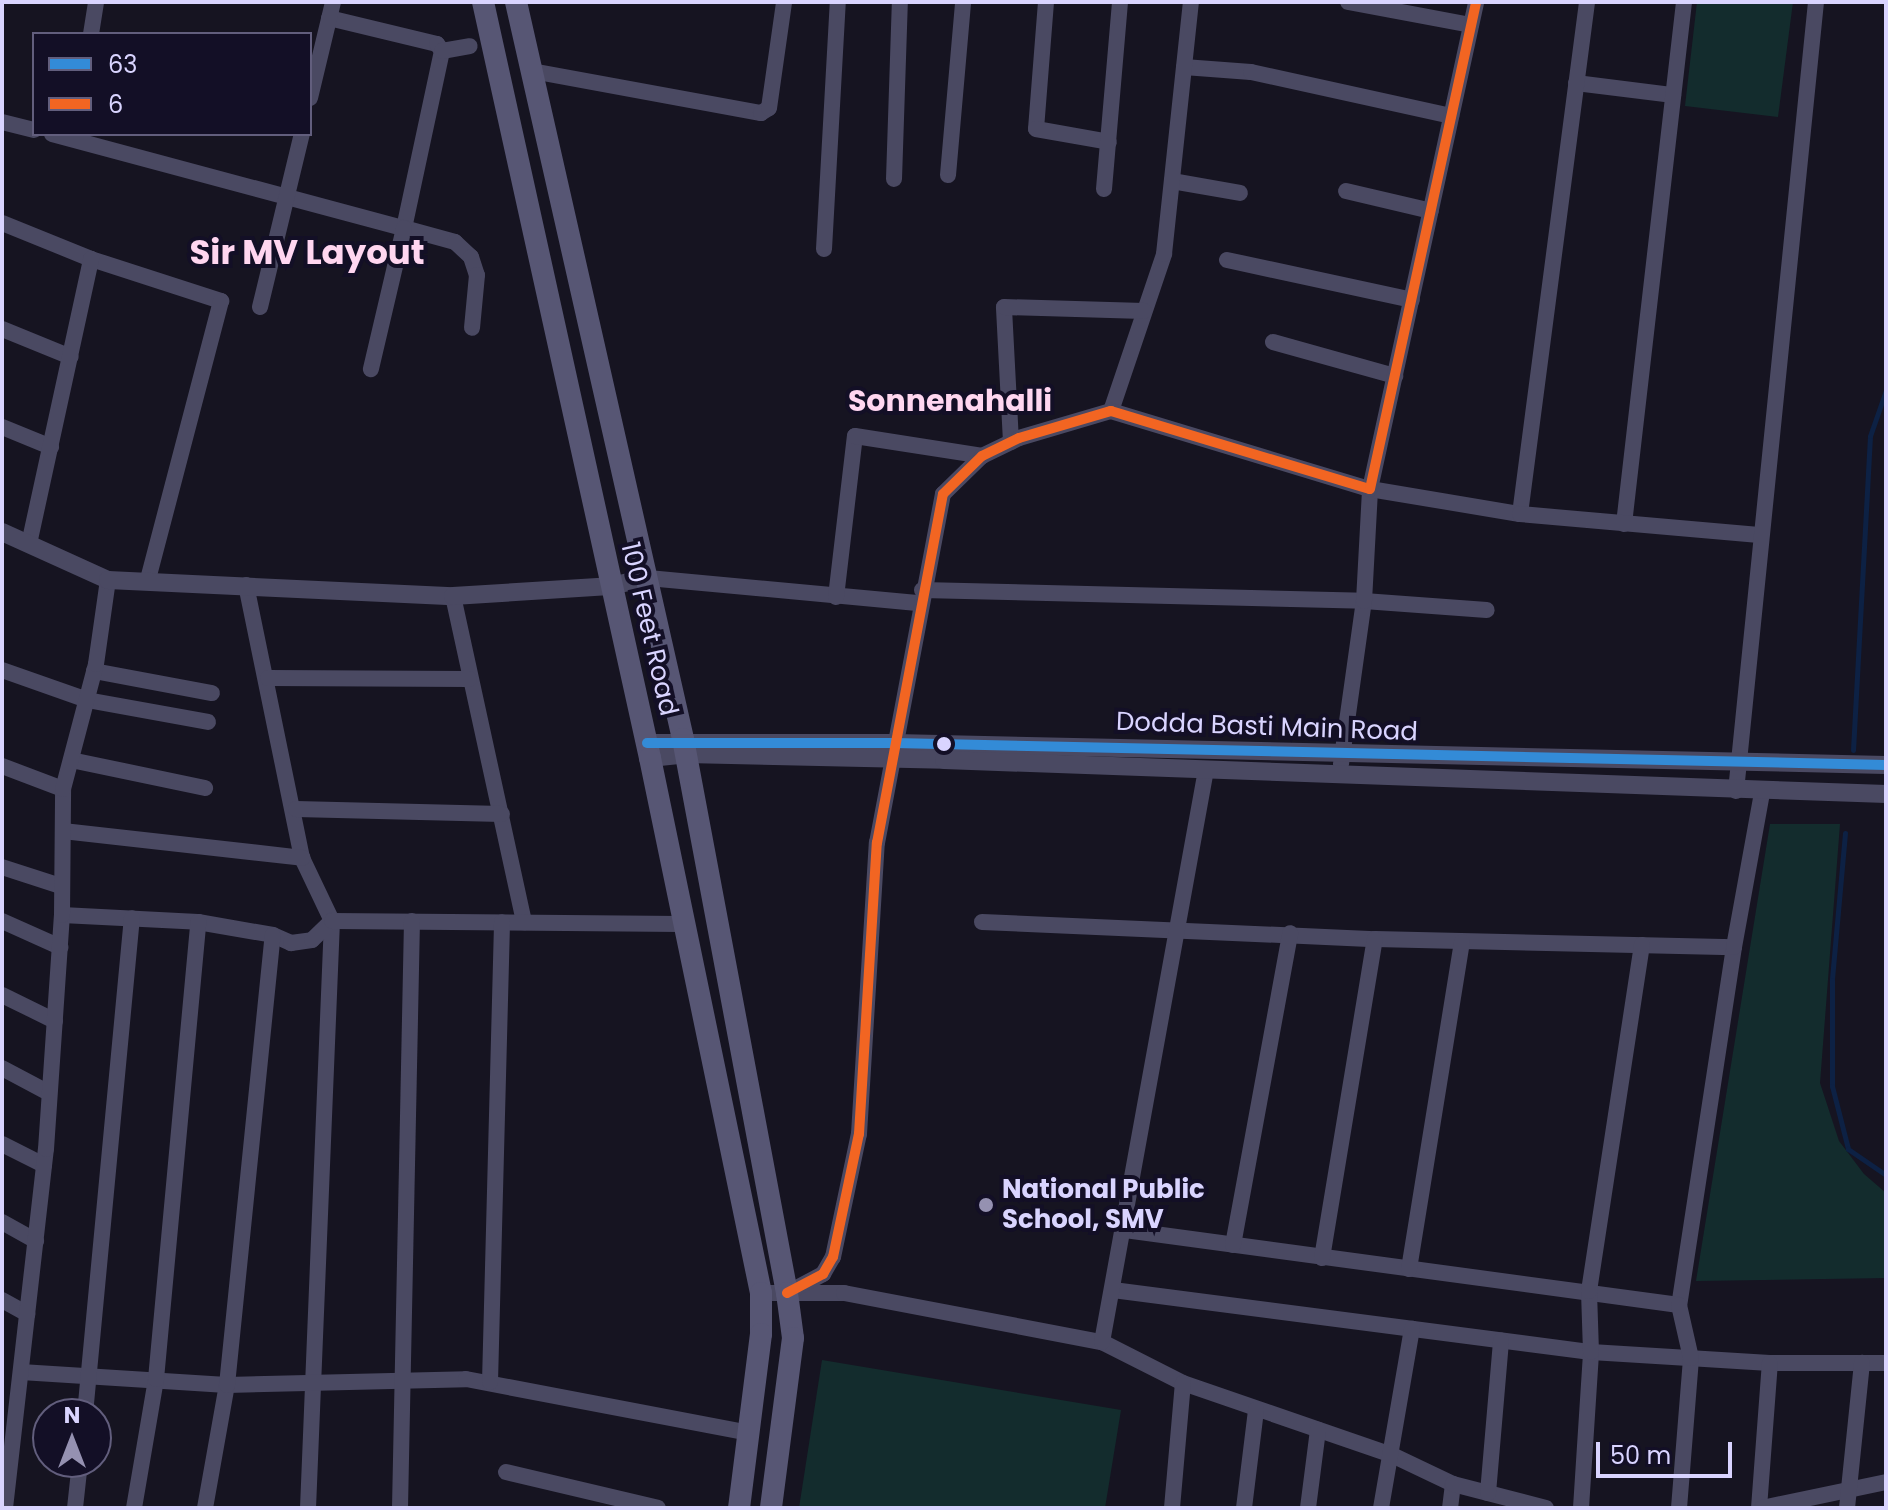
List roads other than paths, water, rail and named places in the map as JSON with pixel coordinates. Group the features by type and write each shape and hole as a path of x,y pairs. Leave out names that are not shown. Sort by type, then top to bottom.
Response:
{"main road":[{"name":"100 Feet Road","path":"483,2 648,750 681,924 761,1293 739,1508"},
{"name":"100 Feet Road","path":"516,2 684,746 787,1293 793,1338 771,1508"}],"street":[{"path":"91,32 96,2"},
{"path":"532,71 761,113 769,108 784,2"},
{"path":"824,249 838,2"},
{"path":"894,179 900,2"},
{"path":"948,175 963,2"},
{"path":"1046,2 1036,129 1109,142"},
{"path":"1104,189 1120,2"},
{"path":"1111,411 1164,254 1191,2"},
{"path":"1348,2 1471,25"},
{"path":"1341,765 1364,601 1370,489 1476,2"},
{"path":"1520,514 1587,2"},
{"path":"1624,524 1684,2"},
{"path":"1736,791 1736,764 1759,535 1816,2"},
{"path":"312,90 331,10 437,44 442,51 371,369"},
{"path":"442,51 470,46"},
{"path":"1184,67 1251,72 1451,116"},
{"path":"1576,83 1673,95"},
{"path":"2,122 32,130"},
{"path":"260,307 302,136"},
{"path":"73,137 455,242 471,257 477,275 472,328"},
{"path":"1172,181 1240,193"},
{"path":"1346,191 1431,211"},
{"path":"2,223 91,259 221,301 148,580"},
{"path":"29,544 91,259"},
{"path":"1227,260 1412,300"},
{"path":"1011,442 1004,307 1144,311"},
{"path":"2,329 71,357"},
{"path":"1273,342 1395,376"},
{"path":"787,1293 823,1274 833,1257 859,1134 869,916 921,596 943,494 982,456 1011,442 1111,411 1370,489 1520,514 1759,535"},
{"path":"2,427 51,447"},
{"path":"836,597 855,436 982,456"},
{"path":"2,532 108,580 453,596 610,586 648,578 836,597 1364,601 1487,610"},
{"path":"5,1508 13,1378 27,1314 44,1165 62,915 63,789 94,671 108,580"},
{"path":"246,585 296,809 302,858 332,921 310,1381 308,1508"},
{"path":"453,596 524,922"},
{"path":"2,670 87,700 208,722"},
{"path":"94,671 212,693"},
{"path":"268,678 469,679"},
{"name":"Dodda Basti Main Road","path":"648,750 684,746 1341,765 1886,765"},
{"name":"Dodda Basti Main Road","path":"894,751 1206,770 1341,765 1762,793 1882,794"},
{"path":"71,760 205,788"},
{"path":"2,766 63,789"},
{"path":"1102,1342 1125,1230 1206,770"},
{"path":"1679,1508 1691,1358 1679,1305 1734,947 1762,793"},
{"path":"296,809 502,814"},
{"path":"63,831 218,852 302,858"},
{"path":"2,867 61,886"},
{"path":"62,915 198,922 273,935 291,943 312,940 332,921 681,924"},
{"path":"87,1398 132,918"},
{"path":"2,921 60,947"},
{"path":"400,1508 400,1380 412,921"},
{"path":"134,1508 156,1379 198,922"},
{"path":"490,1382 502,922"},
{"path":"982,922 1462,942 1734,947"},
{"path":"1233,1245 1290,933"},
{"path":"205,1508 227,1385 273,935"},
{"path":"1322,1258 1375,939"},
{"path":"1409,1269 1462,942"},
{"path":"1581,1508 1591,1352 1589,1291 1642,945"},
{"path":"2,995 55,1021"},
{"path":"2,1068 49,1093"},
{"path":"2,1144 44,1165"},
{"path":"2,1222 36,1241"},
{"path":"1125,1230 1679,1305"},
{"path":"1113,1290 1591,1352 1770,1363 1886,1363"},
{"path":"761,1293 844,1293 1102,1342 1183,1383 1392,1455 1453,1484 1488,1493 1511,1504 1546,1508"},
{"path":"2,1300 27,1314"},
{"path":"1381,1508 1412,1329"},
{"path":"1488,1493 1501,1341"},
{"path":"1770,1363 1761,1508 1848,1501 1886,1482"},
{"path":"1848,1501 1862,1363"},
{"path":"13,1378 89,1376 227,1385 310,1381 490,1382 749,1433"},
{"path":"1172,1508 1183,1383"},
{"path":"1244,1508 1256,1410"},
{"path":"1308,1508 1318,1430"},
{"path":"506,1472 658,1508"},
{"path":"75,1508 78,1478"},
{"path":"1450,1508 1453,1484"}],"waterway":[{"path":"1853,750 1870,436 1886,390"},
{"path":"1845,833 1832,980 1832,1086 1848,1149 1886,1175"}],"place":[{"name":"National Public School, SMV","path":"986,1205"}],"district":[{"name":"Sir MV Layout","path":"307,253"},
{"name":"Sonnenahalli","path":"950,401"}]}
